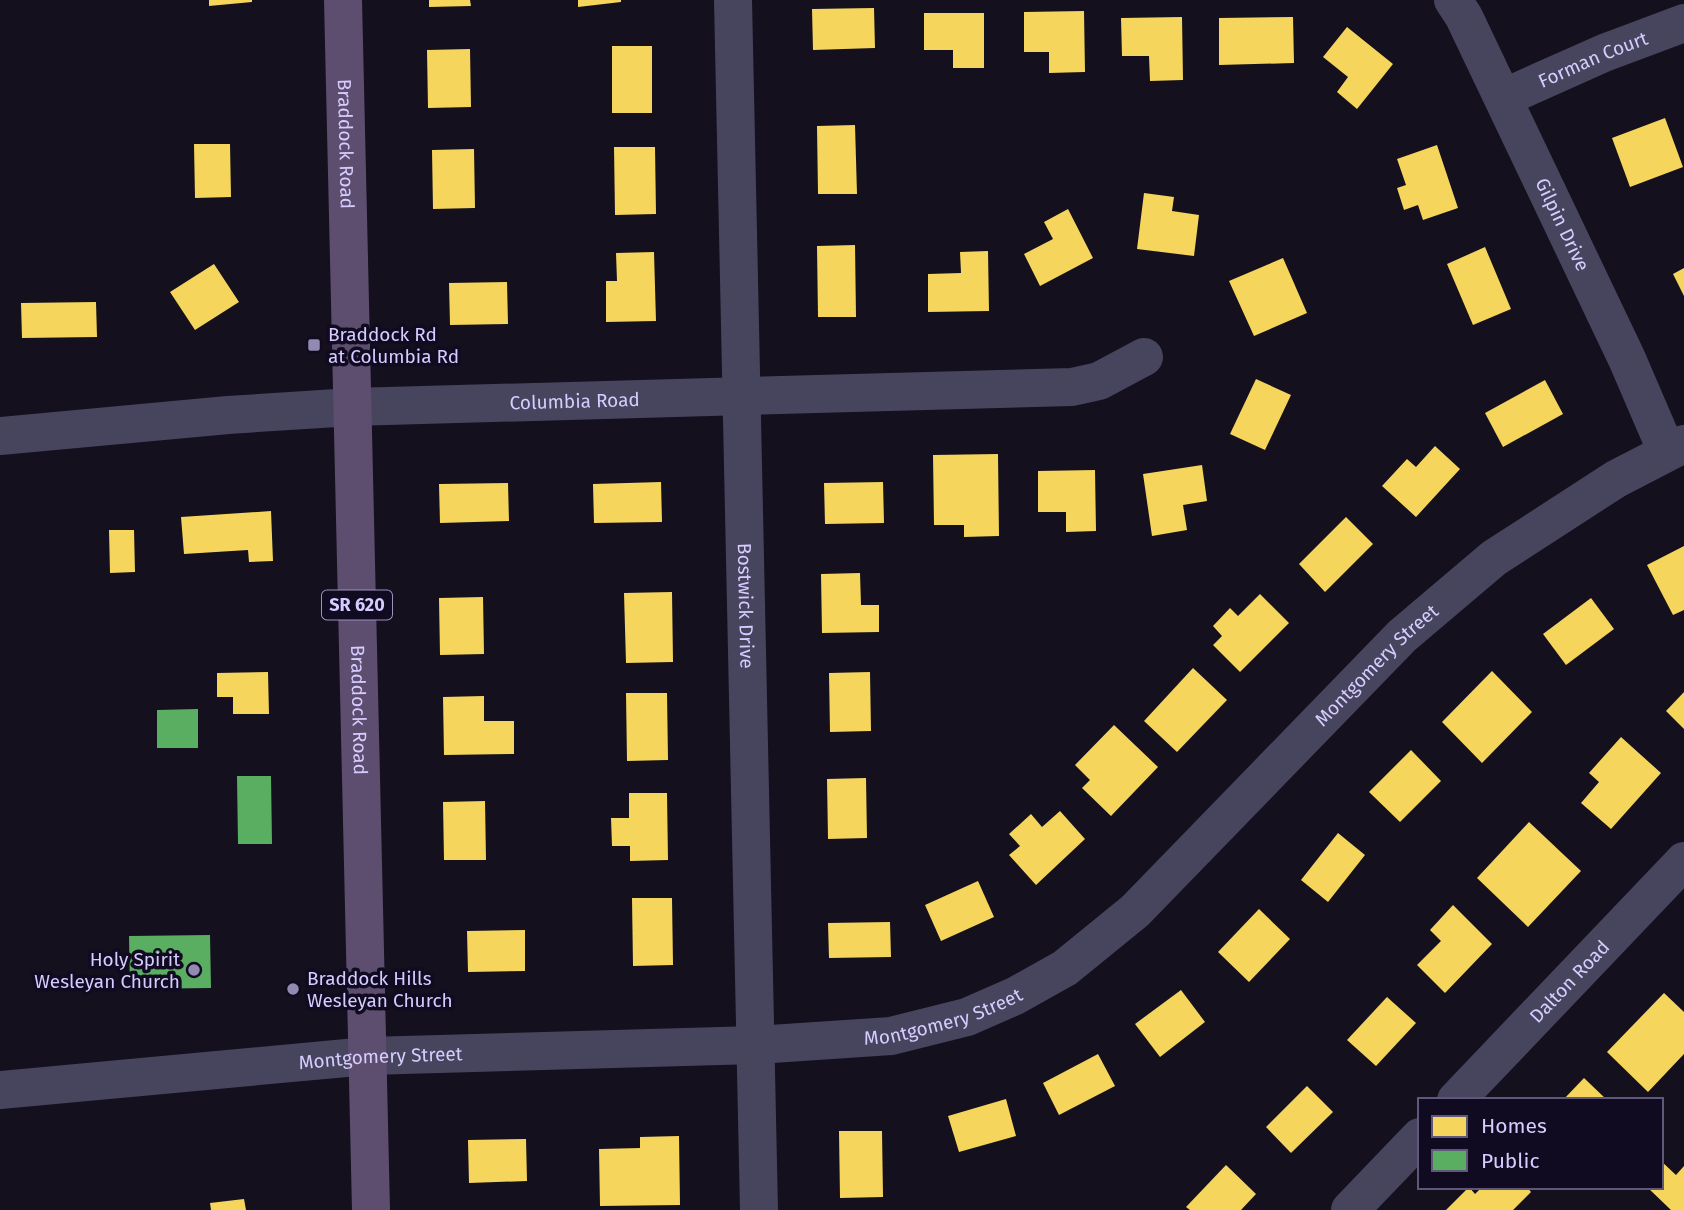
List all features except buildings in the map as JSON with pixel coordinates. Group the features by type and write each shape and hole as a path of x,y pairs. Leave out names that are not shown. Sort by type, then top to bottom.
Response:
{"main road":[{"name":"Braddock Road","path":"343,0 371,1210"}],"street":[{"name":"Bostwick Drive","path":"733,0 759,1210"},
{"name":"Gilpin Drive","path":"1453,0 1464,16 1627,359 1675,448"},
{"name":"Forman Court","path":"1503,98 1604,53 1684,23"},
{"name":"Columbia Road","path":"0,436 228,415 352,407 1072,387 1099,381 1144,357"},
{"name":"Montgomery Street","path":"0,1090 368,1056 756,1045 914,1032 979,1012 1065,968 1135,911 1402,636 1444,598 1494,558 1616,479 1675,448"},
{"name":"Dalton Road","path":"1458,1098 1684,861"},
{"path":"1350,1210 1418,1139"}],"place":[{"name":"Braddock Rd at Columbia Rd","path":"314,345"},
{"name":"Holy Spirit Wesleyan Church","path":"194,970"},
{"name":"Braddock Hills Wesleyan Church","path":"293,989"}]}
